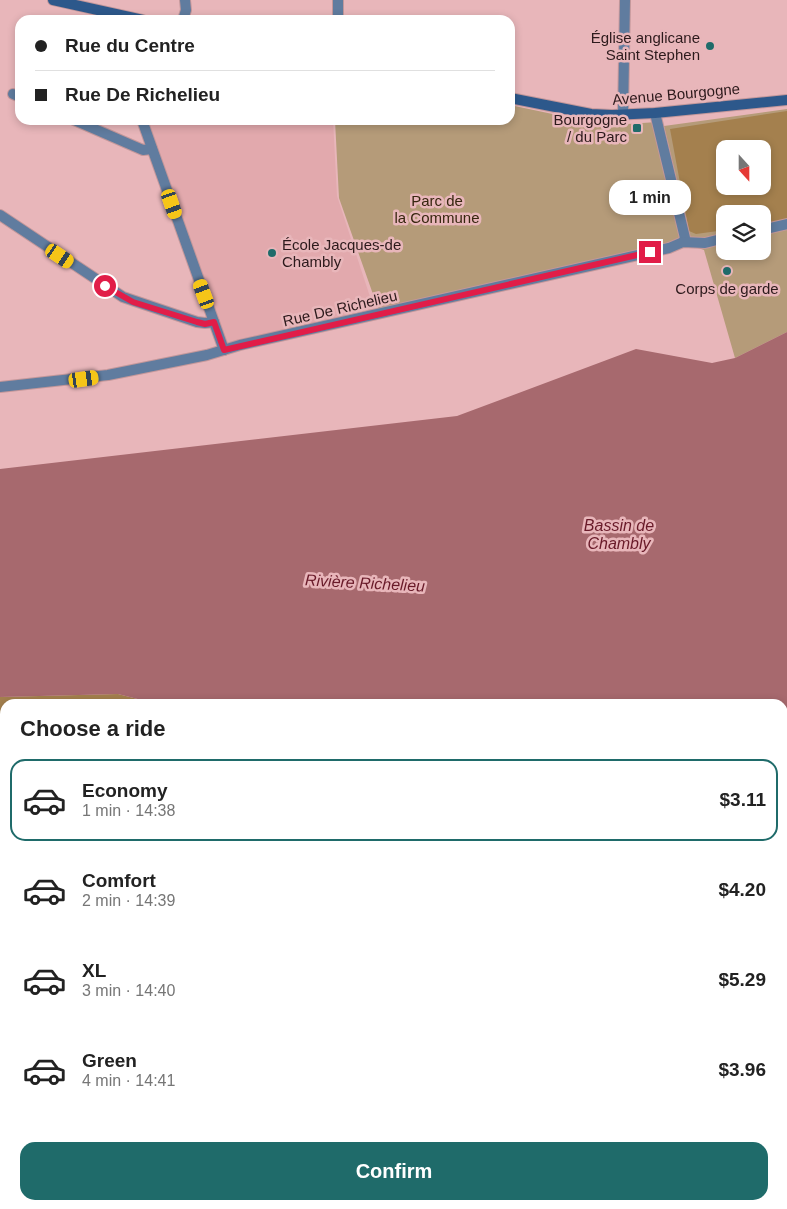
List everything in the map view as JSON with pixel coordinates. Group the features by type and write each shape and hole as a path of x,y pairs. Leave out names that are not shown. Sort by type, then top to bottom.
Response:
{"street":[{"path":"53,0 115,15"},
{"path":"184,15 185,0"},
{"path":"338,0 338,15"},
{"path":"623,115 625,0"},
{"name":"Avenue Bourgogne","path":"515,99 591,114 623,115 655,114 787,100"},
{"path":"655,114 685,238 683,242 706,243 716,240"},
{"path":"86,125 143,150 152,150"},
{"path":"144,125 224,350"},
{"path":"0,215 126,299 197,322 205,324 214,322"},
{"path":"771,228 787,224"},
{"name":"Rue De Richelieu","path":"0,387 97,377 207,355 669,248 683,242"}],"shaded area":[{"path":"787,111 787,222 771,224 771,205 716,205 716,231 696,234 689,231 670,129"},
{"name":"École Jacques-de Chambly","path":"144,125 333,125 337,196 374,309 222,344"},
{"path":"118,694 138,699 0,699 0,697"}],"green space":[{"name":"Parc de la Commune","path":"515,106 595,123 613,125 657,122 685,239 380,314 339,198 335,125 515,125"},
{"path":"787,109 787,332 735,358 704,250 692,246 664,126"}],"water":[{"name":"Bassin de Chambly","path":"787,332 787,699 138,699 118,694 0,697 0,469 457,416 636,349 712,363 735,358"}],"place":[{"name":"Église anglicane Saint Stephen","path":"710,46"},
{"name":"Bourgogne / du Parc","path":"637,128"},
{"name":"École Jacques-de Chambly","path":"272,253"},
{"name":"Corps de garde","path":"727,271"}],"route":[{"path":"105,286 133,302 205,324 214,322 224,350 650,252"}],"water label":[{"name":"Rivière Richelieu","path":"365,583"}]}
